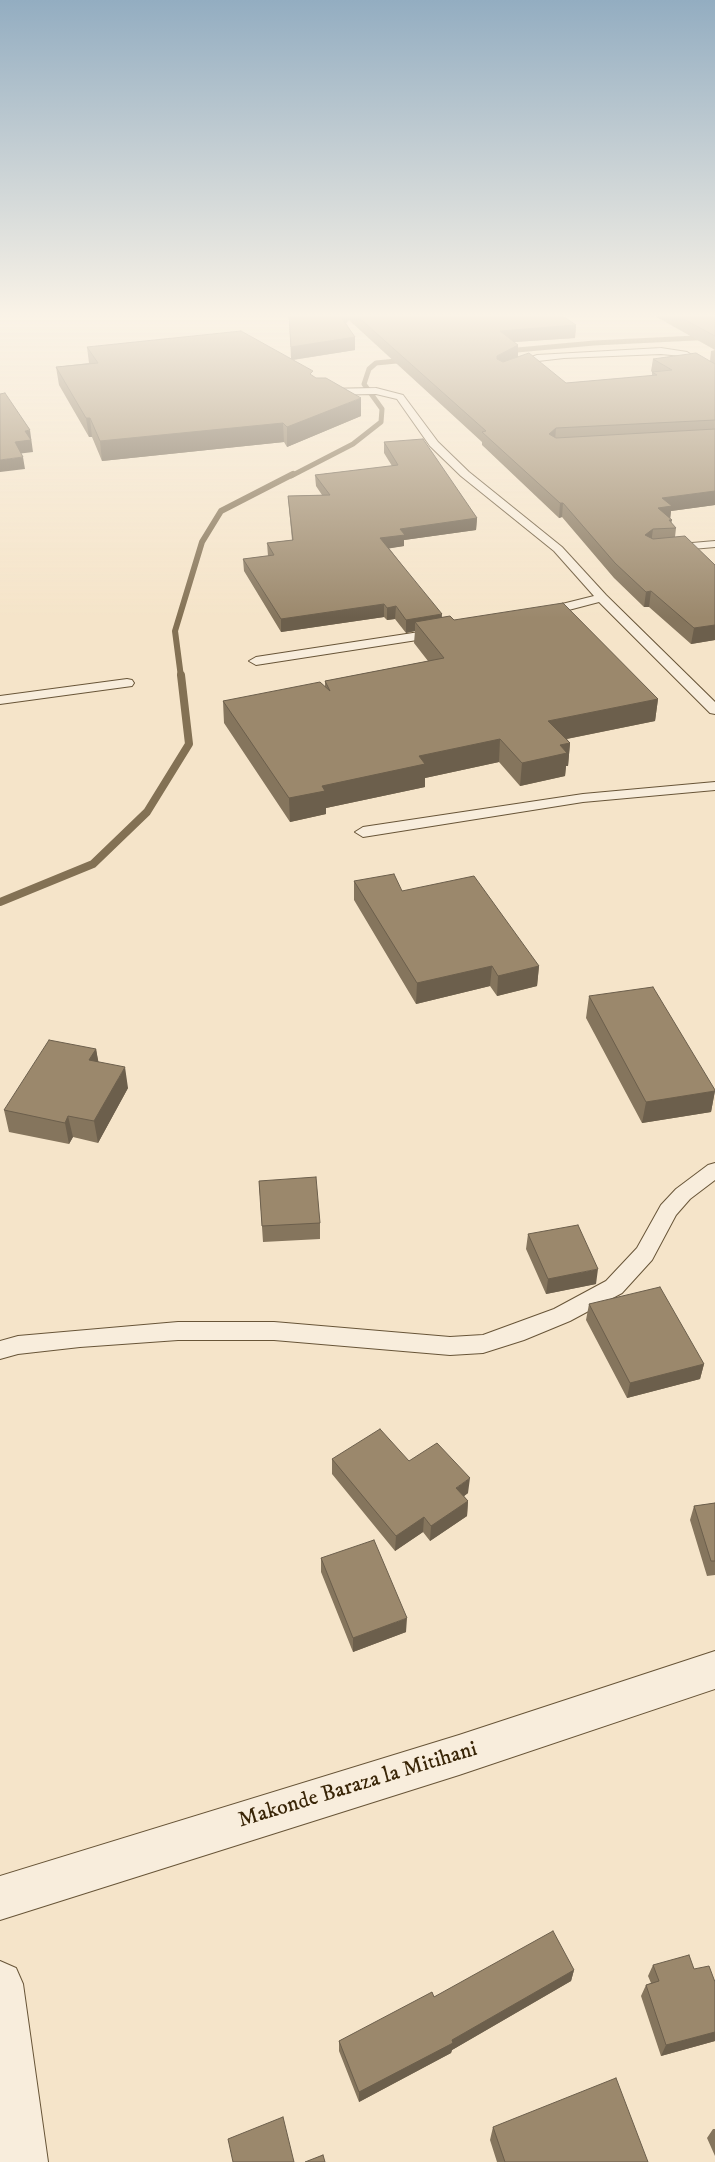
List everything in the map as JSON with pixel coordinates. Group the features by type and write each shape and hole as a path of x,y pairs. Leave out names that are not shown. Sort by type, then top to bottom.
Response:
{"street":[{"name":"Makonde Baraza la Mitihani","path":"0,1898 459,1755 715,1670"},
{"path":"0,1984 23,2162"}],"lane":[{"path":"414,417 434,444 465,474 558,549 602,598 715,710"},
{"path":"661,549 715,544"},
{"path":"529,616 602,598"},
{"path":"256,661 452,631"},
{"path":"0,700 128,683"},
{"path":"363,832 582,798 715,786"},
{"path":"0,1350 36,1343 178,1331 274,1331 450,1346 483,1344 516,1334 553,1319 614,1287 644,1254 668,1210 683,1194 715,1170"}],"building":[{"path":"0,417 21,417 30,430 25,431 31,440 15,442 23,457 0,460"},
{"path":"313,417 287,427 283,423 100,441 90,418 86,418"},
{"path":"470,417 715,417 715,420 556,428 549,434 556,438 715,429 715,491 662,498 672,506 658,508 672,520 669,520 676,528 653,529 645,535 653,539 685,536 715,565 715,625 694,628 651,591 646,592 615,563 563,503 560,503 482,432 486,431"},
{"path":"423,439 477,518 400,529 405,535 380,538 442,614 406,620 396,606 387,608 384,604 281,619 243,559 274,555 267,543 293,540 288,496 330,495 315,475 398,465 384,442"},
{"path":"563,603 658,699 548,721 570,743 560,745 567,753 522,763 500,739 419,756 425,764 322,786 325,791 289,798 223,701 320,682 330,691 325,681 444,658 415,622 450,616 454,620"},
{"path":"394,874 402,891 474,876 539,966 498,976 492,966 417,983 354,881"},
{"path":"653,987 715,1091 646,1102 589,996"},
{"path":"49,1040 96,1049 89,1060 125,1067 94,1121 68,1116 65,1123 4,1110"},
{"path":"316,1177 320,1223 262,1226 259,1181"},
{"path":"578,1225 598,1269 548,1279 528,1234"},
{"path":"660,1287 704,1364 630,1383 589,1304"},
{"path":"380,1429 409,1461 437,1443 470,1478 456,1488 468,1501 431,1526 424,1517 396,1536 332,1459"},
{"path":"715,1503 715,1561 711,1561 694,1506"},
{"path":"374,1540 407,1618 353,1638 321,1558"},
{"path":"553,1931 574,1970 452,2040 453,2043 359,2092 339,2041 432,1992 434,1997"},
{"path":"689,1955 694,1969 709,1966 715,1982 715,2032 666,2045 646,1985 659,1981 653,1965"},
{"path":"616,2078 648,2162 505,2162 493,2127"},
{"path":"283,2117 294,2162 233,2162 228,2139"},
{"path":"323,2155 325,2162 305,2162"}],"waterway":[{"path":"291,476 353,444 381,422 381,417"},
{"path":"181,677 175,631 202,542 221,511 293,474"},
{"path":"0,902 93,864 147,812 189,744 181,675"}]}
